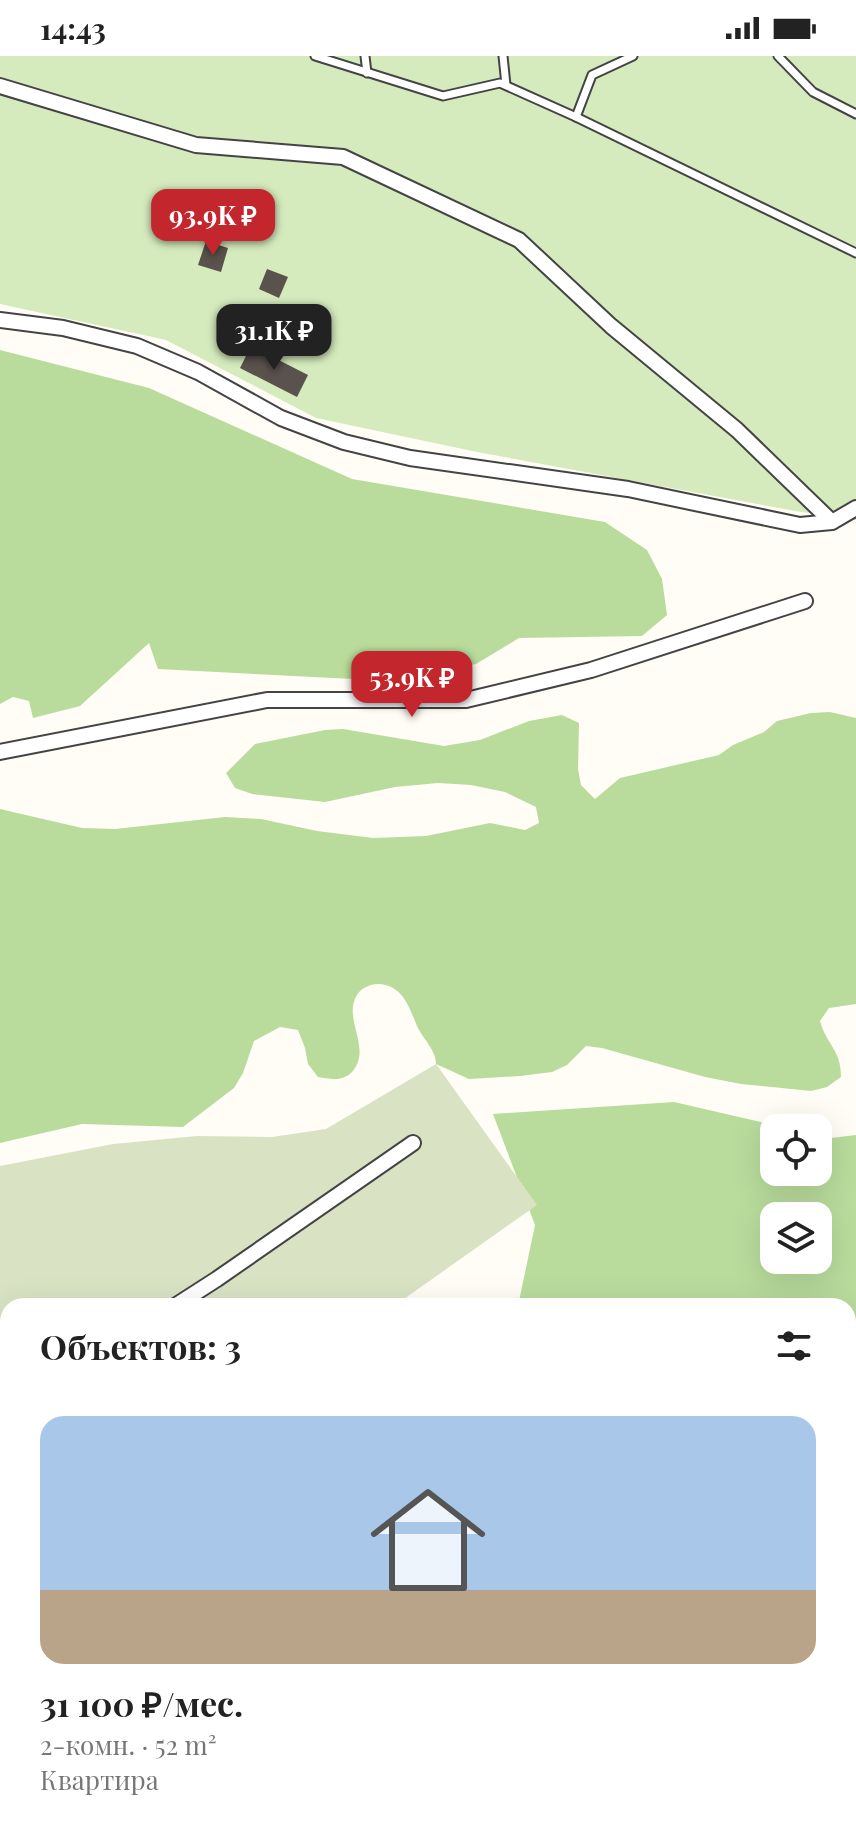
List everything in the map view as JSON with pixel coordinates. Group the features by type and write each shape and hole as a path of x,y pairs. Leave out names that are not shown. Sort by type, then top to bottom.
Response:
{"street":[{"path":"0,86 196,145 343,157 519,240 611,326 737,430 832,522"},
{"path":"0,320 63,328 137,346 198,372 281,418 344,442 410,458 628,489 800,525 832,522 856,508"},
{"path":"0,752 267,700 466,700 591,670 805,601"},
{"path":"187,1298 413,1143"}],"lane":[{"path":"315,56 443,96 500,83 506,85 856,253"},
{"path":"365,56 367,73"},
{"path":"503,56 506,85"},
{"path":"576,117 592,75 633,56"},
{"path":"778,56 813,92 856,114"}],"green space":[{"path":"0,56 856,56 856,520 477,452 316,418 166,340 0,304"},
{"path":"0,350 149,388 352,479 605,522 647,550 662,579 667,615 642,636 519,638 476,664 392,681 158,669 149,643 80,706 33,718 29,701 13,697 0,704"},
{"path":"830,712 856,718 856,1004 829,1008 820,1021 836,1054 841,1077 827,1087 811,1091 741,1084 586,1046 567,1065 552,1072 469,1079 436,1064 432,1049 404,998 394,988 375,984 361,990 353,1004 360,1053 352,1072 344,1077 318,1077 308,1064 298,1030 280,1027 254,1041 243,1073 234,1088 183,1127 82,1124 0,1143 0,809 82,828 115,829 225,817 261,819 317,831 373,838 426,836 490,823 525,830 539,823 536,807 505,792 471,785 438,783 395,787 325,802 252,794 235,788 226,773 255,744 325,730 343,729 444,746 480,740 529,721 562,715 579,723 578,769 581,785 595,799 620,778 719,755 733,745 764,732 777,721"},
{"path":"436,1064 537,1205 405,1298 0,1298 0,1166 113,1144 197,1136 272,1137 326,1129"},
{"path":"674,1102 760,1122 760,1186 832,1186 832,1138 856,1135 856,1298 520,1298 535,1225 493,1114"}],"building":[{"path":"206,241 228,248 221,272 198,265"},
{"path":"267,269 288,277 279,298 259,289"},
{"path":"251,346 308,375 297,397 240,368"}]}
